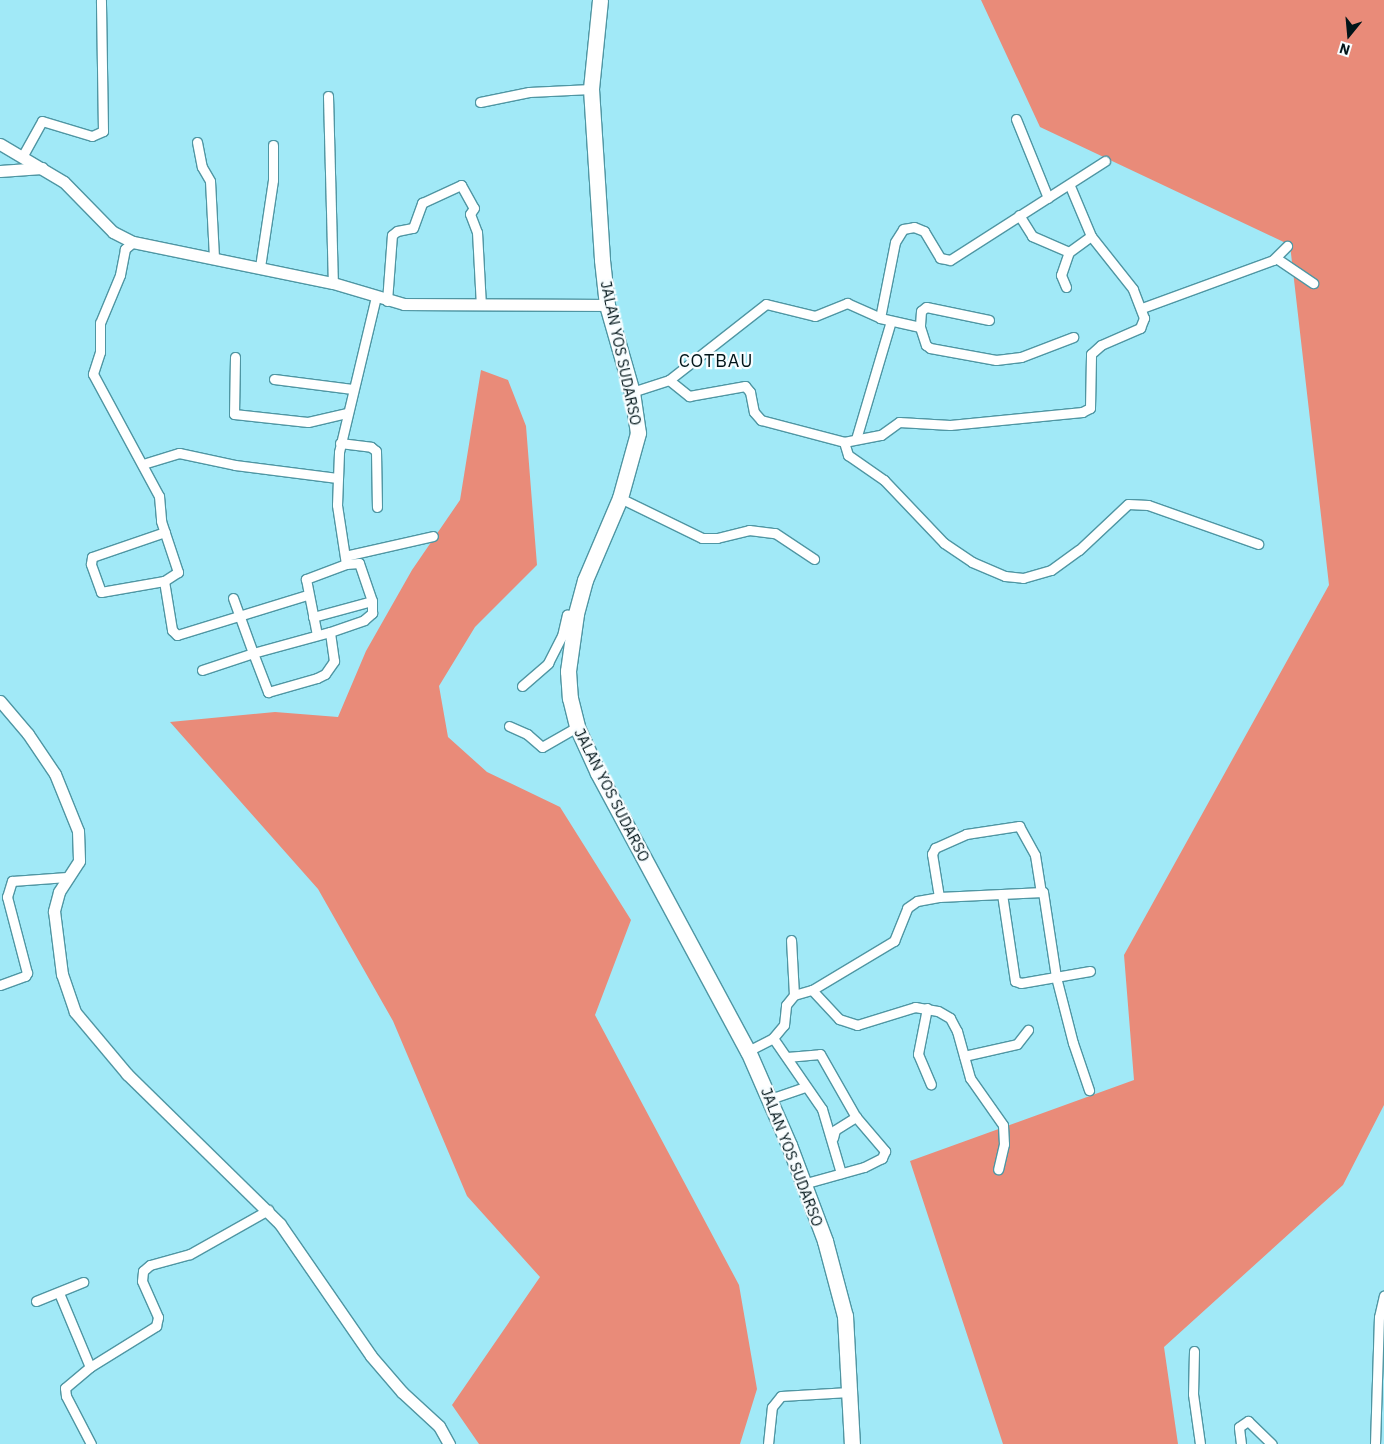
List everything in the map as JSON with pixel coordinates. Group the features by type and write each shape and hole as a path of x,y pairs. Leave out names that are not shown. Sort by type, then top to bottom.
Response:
{"highway":[{"name":"JALAN YOS SUDARSO","path":"600,0 591,89 593,154 608,305 632,392 638,432 620,498 585,580 576,614 568,671 577,727 598,773 748,1051 770,1099 804,1184 825,1240 843,1309 852,1444"}],"street":[{"path":"22,157 42,121 92,136 103,131 101,0"},
{"path":"480,102 529,92 591,89"},
{"path":"328,96 333,283"},
{"path":"1016,119 1048,198"},
{"path":"197,142 202,167 210,181 214,258"},
{"path":"260,268 273,180 273,145"},
{"path":"42,168 1,171 4,148 42,168 64,182 113,232 133,242 333,283 381,299 481,305 608,305"},
{"path":"880,318 895,242 903,229 914,227 924,231 936,253 947,261 1019,215 1070,186 1105,161"},
{"path":"346,560 337,505 340,443 352,389 381,299 392,236 397,231 413,228 422,203 461,185 474,207 470,214 477,232 481,305"},
{"path":"669,380 689,396 745,386 750,392 754,412 760,420 844,442 856,438 881,435 899,422 950,425 1087,410 1090,406 1091,354 1101,345 1140,328 1144,318 1134,289 1092,236 1070,186"},
{"path":"1019,215 1032,236 1068,252"},
{"path":"1066,287 1061,275 1068,252 1092,236"},
{"path":"133,242 125,249 120,275 100,323 100,352 93,374 160,496 164,532 178,572 164,580 103,593 90,560 164,532"},
{"path":"1142,308 1276,258 1287,246"},
{"path":"1276,258 1313,283"},
{"path":"632,392 669,380 766,304 815,316 847,303 880,318 920,327"},
{"path":"989,320 926,307 921,311 920,327 930,348 996,360 1021,357 1073,337"},
{"path":"856,438 891,321"},
{"path":"235,357 234,414 308,422 346,413"},
{"path":"274,379 352,389"},
{"path":"844,442 848,455 884,480 944,543 972,562 1005,576 1023,578 1051,570 1079,550 1128,504 1148,505 1258,544"},
{"path":"340,443 372,447 376,451 377,507"},
{"path":"143,464 179,453 235,465 337,478"},
{"path":"620,498 702,538 717,538 749,530 776,533 814,559"},
{"path":"317,635 307,595 306,579 346,560 433,536"},
{"path":"202,670 253,653 330,632 370,616 372,601 361,565 357,562 346,560"},
{"path":"164,580 175,634 307,595"},
{"path":"233,598 253,653 270,692 325,674 334,661 330,632"},
{"path":"313,617 372,601"},
{"path":"522,686 548,663 562,636 567,615 576,614"},
{"path":"0,701 50,766 68,802 81,849 80,861 68,877 56,902 55,932 62,974 75,1012 127,1074 268,1210 301,1250 375,1362 439,1426 449,1444"},
{"path":"509,726 527,734 542,747 577,727"},
{"path":"940,897 932,854 935,848 966,834 1018,826 1035,856 1040,892"},
{"path":"0,985 27,973 12,923 7,888 12,880 68,877"},
{"path":"748,1051 773,1038 784,1025 786,1005 794,995 812,990 894,941 912,904 940,897 1040,892 1046,894 1056,977 1072,1043 1089,1090"},
{"path":"1002,894 1015,981 1022,983 1090,971"},
{"path":"791,940 794,995"},
{"path":"812,990 839,1018 857,1025 875,1022 904,1009 928,1008 950,1018 973,1083 1003,1125 1004,1144 998,1169"},
{"path":"928,1008 918,1054 931,1084"},
{"path":"964,1056 1018,1044 1028,1030"},
{"path":"773,1038 788,1057 822,1109 833,1138 841,1173"},
{"path":"788,1057 820,1054 856,1117 885,1154 864,1167 804,1184"},
{"path":"770,1099 806,1086"},
{"path":"833,1138 835,1130 856,1117"},
{"path":"91,1444 64,1392 68,1384 90,1367 156,1326 158,1317 142,1281 146,1267 190,1254 268,1210"},
{"path":"36,1301 83,1282"},
{"path":"59,1293 90,1367"},
{"path":"1375,1444 1380,1396 1379,1317 1384,1296"},
{"path":"1194,1351 1194,1394 1200,1444"},
{"path":"768,1444 772,1406 781,1396 849,1392"},
{"path":"1241,1444 1238,1429 1248,1421 1272,1444"}],"shaded area":[{"path":"981,0 1384,0 1384,1105 1343,1185 1164,1347 1178,1444 1003,1444 910,1161 1134,1080 1124,955 1329,585 1290,245 1040,127"},
{"path":"481,370 508,380 526,426 537,565 475,627 439,686 448,737 487,772 560,807 631,920 595,1015 739,1285 757,1389 740,1444 479,1444 452,1405 540,1277 467,1196 393,1021 318,889 170,722 275,712 338,717 366,651 412,570 460,500"}],"district":[{"name":"COTBAU","path":"716,361"}]}
